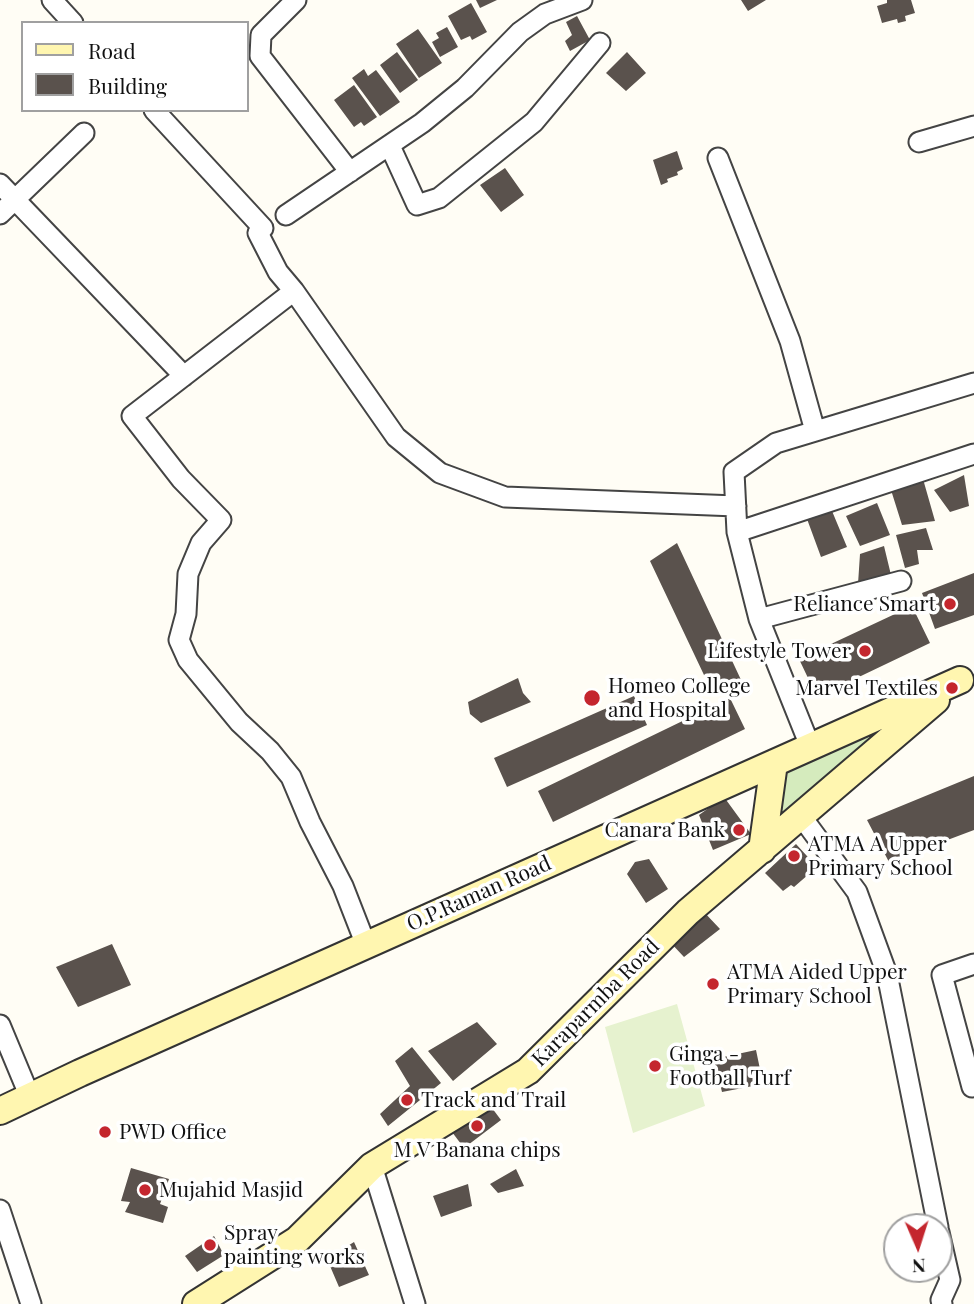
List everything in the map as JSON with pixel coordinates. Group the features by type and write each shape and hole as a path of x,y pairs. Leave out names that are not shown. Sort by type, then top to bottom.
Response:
{"main road":[{"name":"O.P.Raman Road","path":"0,1111 967,676"},
{"name":"Karaparmba Road","path":"196,1304 297,1240 372,1166 528,1071 688,912 967,676"},
{"path":"762,850 774,762"}],"street":[{"path":"52,0 71,21"},
{"path":"296,0 261,35 260,56 350,173"},
{"path":"286,215 390,146 465,88 520,32 545,14 582,0"},
{"path":"390,146 417,205 439,198 534,122 600,43"},
{"path":"156,112 263,228 258,233 278,272 396,437 440,473 505,497 736,506"},
{"path":"919,142 974,126"},
{"path":"0,214 84,133"},
{"path":"718,158 790,341 815,431"},
{"path":"0,184 184,376"},
{"path":"294,291 132,416 181,479 222,520 201,543 188,574 186,614 179,640 188,660 239,722 270,751 291,776 310,822 343,886 366,945"},
{"path":"810,746 759,620 737,532 734,472 776,443 974,383"},
{"path":"737,532 974,454"},
{"path":"759,620 901,581"},
{"path":"801,817 857,892 887,974 936,1213"},
{"path":"974,964 942,975 972,1087 974,1086"},
{"path":"0,1025 30,1097"},
{"path":"372,1166 415,1304"},
{"path":"0,1210 31,1304"},
{"path":"942,1304 941,1300 949,1283"}],"green space":[{"path":"925,701 768,838 774,763"},
{"name":"Ginga - Football Turf","path":"677,1004 705,1106 633,1133 605,1027"}],"building":[{"path":"476,0 497,0 480,8"},
{"path":"741,0 766,0 748,11"},
{"path":"887,0 911,0 915,13 905,16 906,21 898,23 897,19 882,23 877,6 887,3"},
{"path":"471,3 487,32 472,40 470,36 461,40 448,16"},
{"path":"577,16 590,40 570,51 565,41 572,35 566,22"},
{"path":"447,27 458,47 440,57 432,42 439,38 436,33"},
{"path":"418,29 442,63 419,78 396,44"},
{"path":"397,52 418,80 400,93 380,65"},
{"path":"627,52 646,73 626,91 606,73"},
{"path":"364,69 368,76 376,70 400,102 380,116 352,78"},
{"path":"354,85 377,117 364,126 361,122 354,127 334,100"},
{"path":"677,151 683,169 661,185 653,160"},
{"path":"505,168 524,195 501,212 480,185"},
{"path":"964,475 969,506 950,512 934,490"},
{"path":"923,479 935,521 902,525 891,490"},
{"path":"877,503 890,535 860,546 846,516"},
{"path":"832,511 847,547 821,557 807,519"},
{"path":"926,528 933,550 917,550 919,564 905,568 896,535"},
{"path":"677,543 742,682 713,694 650,561"},
{"path":"884,546 891,575 858,584 860,554"},
{"name":"Reliance Smart","path":"974,573 974,615 935,629 922,593"},
{"name":"Lifestyle Tower","path":"912,606 930,643 817,697 799,659"},
{"path":"518,678 523,693 531,702 481,723 470,714 468,702"},
{"path":"634,696 647,725 507,787 494,758"},
{"path":"730,698 745,729 553,822 538,791"},
{"path":"974,776 974,830 889,862 867,820"},
{"path":"724,797 751,834 713,850 699,815"},
{"path":"796,844 817,867 794,887 791,885 783,891 765,873"},
{"path":"649,859 668,889 646,903 627,874 635,862"},
{"path":"703,911 720,929 684,957 669,941"},
{"path":"112,944 131,985 78,1007 56,967"},
{"path":"477,1022 497,1044 453,1081 428,1051"},
{"name":"Track and Trail","path":"412,1047 441,1083 388,1126 380,1114 410,1086 395,1061"},
{"path":"756,1050 761,1074 755,1075 758,1085 722,1092 714,1059"},
{"name":"M V Banana chips","path":"489,1104 501,1120 464,1148 452,1132"},
{"name":"Mujahid Masjid","path":"131,1168 169,1179 160,1204 168,1207 163,1223 125,1212 130,1202 121,1201"},
{"path":"516,1169 524,1186 498,1193 490,1184"},
{"path":"468,1184 472,1206 441,1217 433,1196"},
{"name":"Spray painting works","path":"214,1236 224,1255 197,1272 185,1256"},
{"path":"354,1242 369,1275 339,1287 327,1259"}],"place":[{"name":"Reliance Smart","path":"950,604"},
{"name":"Lifestyle Tower","path":"865,651"},
{"name":"Marvel Textiles","path":"952,688"},
{"name":"Homeo College and Hospital","path":"592,698"},
{"name":"Canara Bank","path":"739,830"},
{"name":"ATMA A Upper Primary School","path":"794,856"},
{"name":"ATMA Aided Upper Primary School","path":"713,984"},
{"name":"Ginga - Football Turf","path":"655,1066"},
{"name":"Track and Trail","path":"407,1100"},
{"name":"M V Banana chips","path":"477,1126"},
{"name":"PWD Office","path":"105,1132"},
{"name":"Mujahid Masjid","path":"145,1190"},
{"name":"Spray painting works","path":"210,1245"}]}
